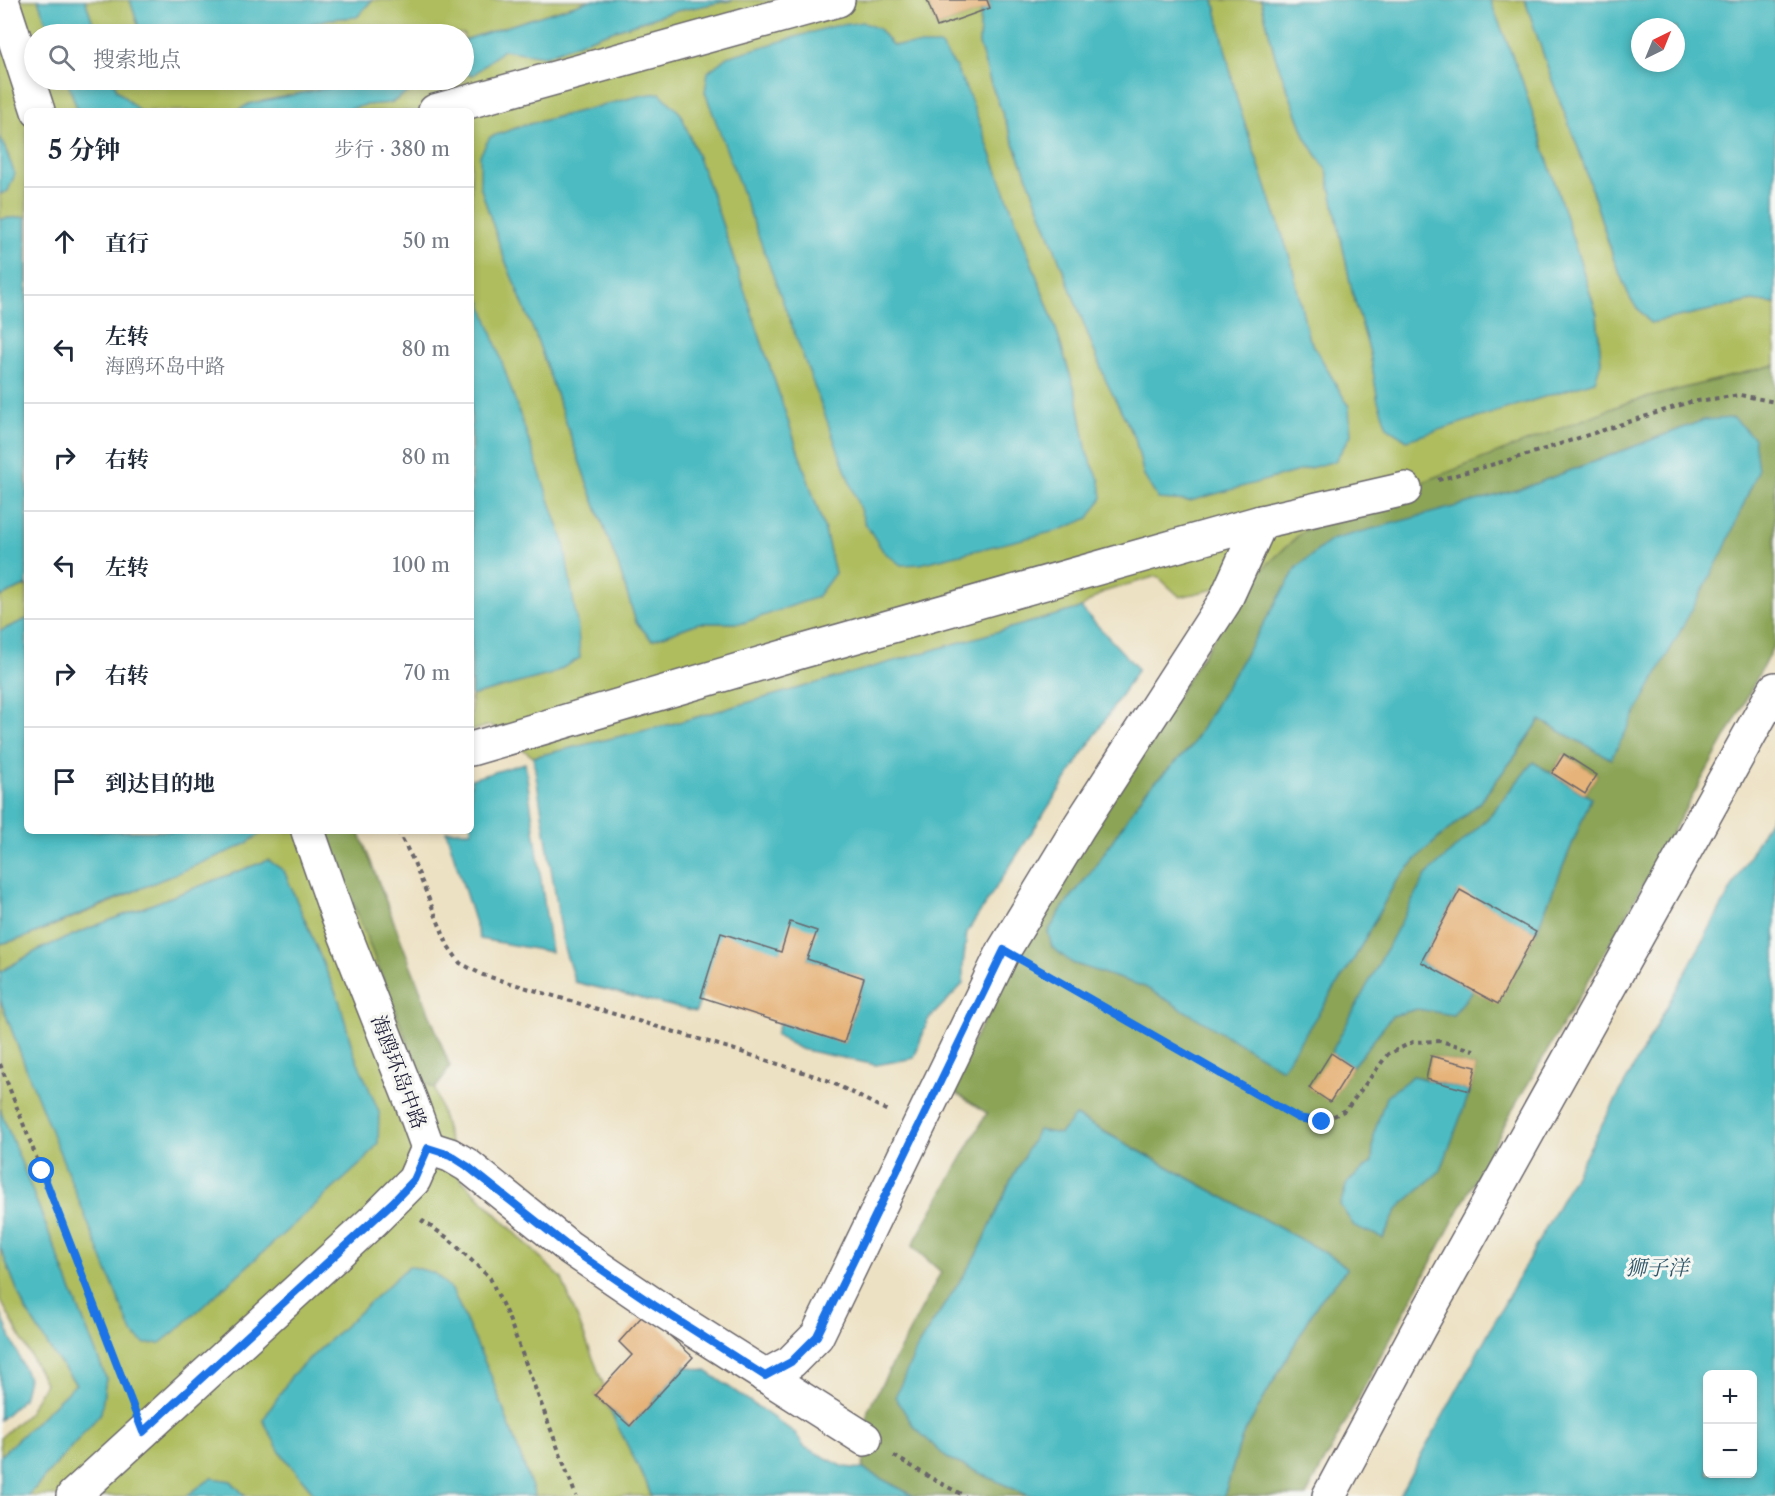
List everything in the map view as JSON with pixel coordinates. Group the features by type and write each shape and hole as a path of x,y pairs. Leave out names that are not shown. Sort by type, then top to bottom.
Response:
{"street":[{"path":"2,0 24,68"},
{"path":"446,108 838,0"},
{"path":"31,90 37,108"},
{"path":"474,748 800,652 1261,522 1405,489"},
{"path":"765,1376 791,1362 817,1336 1004,950 1080,825 1225,601 1261,522"},
{"path":"1329,1496 1419,1328 1775,689"},
{"name":"海鸥环岛中路","path":"73,1496 393,1202 414,1180 428,1148 337,914 309,834"},
{"path":"428,1148 450,1155 467,1166 570,1248 654,1305 865,1439"}],"path":[{"path":"1405,489 1526,455 1690,402 1740,395 1775,402"},
{"path":"400,834 413,860 448,946 460,963 483,975 729,1048 827,1080 891,1112 916,1129"},
{"path":"1004,950 1298,1118 1322,1122 1346,1110 1388,1054 1413,1041 1440,1041 1474,1050"},
{"path":"0,1064 143,1432"},
{"path":"393,1202 448,1238 490,1278 509,1319 576,1496"},
{"path":"865,1439 965,1496"}],"green space":[{"path":"0,0 38,0 47,24 24,24 24,90 71,90 77,108 24,108 24,217 0,219 0,194 8,191 9,157 0,136"},
{"path":"85,0 130,0 138,24 93,24"},
{"path":"372,0 591,0 474,37 474,24 311,24 329,19 357,17"},
{"path":"733,0 927,0 937,27 981,11 979,44 990,81 1106,381 1135,438 1144,476 1349,407 1308,336 1291,261 1237,100 1214,0 1261,0 1275,56 1306,138 1327,171 1352,291 1370,353 1378,401 1601,362 1597,315 1522,80 1490,0 1525,0 1580,153 1614,260 1631,300 1650,323 1753,301 1775,304 1775,365 1626,403 1302,532 1250,581 1180,597 1157,576 1103,592 1081,608 676,723 533,757 491,725 474,730 474,695 552,674 482,304 474,286 474,108 354,108 391,103 411,90 474,90 474,74 503,50 545,56 671,12","holes":["879,29 892,45 969,95 1054,323 1077,397 1087,454 1100,481 721,133 705,92","643,95 681,114 712,194 825,531 835,573 743,623 698,623 652,640 636,622 619,567 537,339 503,255 480,186 481,155 490,137 522,126"]},
{"path":"117,90 317,90 249,104 242,108 136,108"},
{"path":"1775,365 1775,643 1739,713 1615,935 1513,1109 1306,1496 1224,1496 1242,1437 1318,1303 1347,1269 1338,1260 1076,1116 1060,1134 1038,1130 1011,1180 978,1253 919,1344 947,1458 1029,1496 914,1496 863,1469 868,1410 941,1272 912,1246 987,1113 948,1088 1010,972 1089,834 1250,581 1302,532 1341,513 1626,403","holes":["1704,420 1611,759 1540,720 1479,803 1423,852 1395,883 1354,959 1145,987 1072,963 1048,932 1145,792 1190,748 1211,715 1474,502 1524,488","1564,754 1597,775 1585,794 1591,798 1536,932 1498,1003 1473,990 1453,1015 1417,1009 1392,1016 1352,1067 1330,1101 1309,1088 1487,819 1533,763 1552,773","1431,1056 1476,1067 1470,1091 1441,1169 1398,1208 1383,1238 1347,1183 1372,1162 1374,1133 1413,1076 1426,1079"]},
{"path":"24,586 24,620 0,631 0,597"},
{"path":"260,834 326,834 423,1080 435,1089 460,1178 562,1279 604,1386 595,1395 608,1407 651,1496 535,1496 491,1376 452,1290 280,1452 316,1496 245,1496 231,1481 212,1478 186,1496 28,1496 101,1413 106,1378 0,1109 0,999 29,1076 353,1051 340,1003 284,871 268,860 95,926 40,949 0,972 0,944 23,938 102,906"},
{"path":"326,834 360,834 450,1067 435,1089 423,1081"},
{"path":"0,1247 24,1307 76,1384 0,1456 0,1438 28,1413 45,1383 0,1299"}],"water":[{"path":"38,0 85,0 93,24 47,24"},
{"path":"130,0 372,0 357,17 329,19 311,24 138,24"},
{"path":"591,0 733,0 671,12 545,56 503,50 474,74 474,37"},
{"path":"988,0 1214,0 1237,100 1291,261 1308,336 1349,407 1351,435 1335,461 1190,501 1158,499 1144,476 1135,438 1106,381 990,81 979,44 981,11 990,8"},
{"path":"1261,0 1490,0 1522,80 1597,315 1601,362 1595,381 1407,440 1387,427 1378,401 1370,353 1352,291 1327,171 1306,138 1275,56"},
{"path":"1525,0 1775,0 1775,304 1752,301 1650,323 1631,300 1614,260 1580,153"},
{"path":"862,22 879,29 892,45 940,45 955,66 969,95 1054,323 1077,397 1087,454 1100,481 1102,498 1089,518 1060,530 920,564 901,565 883,551 865,523 705,92 708,72 727,57 830,27"},
{"path":"71,90 117,90 136,108 77,108"},
{"path":"317,90 411,90 391,103 354,108 242,108 249,104"},
{"path":"660,93 681,114 712,194 825,531 835,573 817,597 743,623 698,623 652,640 636,622 619,567 537,339 503,255 480,186 480,155 490,137 522,126 643,95"},
{"path":"0,136 15,174 8,191 0,194"},
{"path":"24,217 24,586 0,597 0,219"},
{"path":"474,286 564,543 578,630 580,658 552,674 474,695"},
{"path":"1733,418 1754,438 1758,471 1723,552 1611,759 1540,720 1479,803 1423,852 1395,883 1354,959 1282,1069 1145,987 1072,963 1052,947 1048,932 1062,909 1094,868 1145,792 1190,748 1297,567 1331,540 1524,488 1704,420"},
{"path":"1081,608 1138,669 967,932 963,984 928,1020 914,1058 876,1065 800,1049 776,1035 780,1022 844,1043 864,978 807,959 816,931 701,997 696,1012 575,982 564,948 533,757 676,723"},
{"path":"24,620 24,834 260,834 244,845 23,938 0,944 0,631"},
{"path":"1533,762 1591,798 1536,932 1459,891 1421,962 1473,990 1453,1015 1417,1009 1392,1016 1352,1067 1331,1053 1426,875 1487,819"},
{"path":"525,763 551,952 480,939 447,834 474,834 474,778"},
{"name":"狮子洋","path":"1775,809 1775,1496 1399,1496"},
{"path":"268,860 284,871 340,1003 353,1051 379,1112 378,1143 366,1159 178,1329 160,1343 145,1344 132,1333 29,1076 0,999 0,972 40,949 95,926"},
{"path":"1413,1076 1470,1091 1441,1170 1398,1208 1383,1238 1354,1226 1340,1205 1347,1183 1372,1162 1374,1133 1386,1097"},
{"path":"0,1109 106,1378 101,1413 28,1496 0,1496 0,1456 76,1384 54,1355 24,1307 0,1247"},
{"path":"1075,1116 1338,1260 1347,1269 1318,1303 1242,1437 1224,1496 1029,1496 947,1458 914,1427 895,1397 919,1344 978,1253 1011,1180 1038,1130 1060,1134"},
{"path":"409,1266 434,1273 452,1290 491,1376 535,1496 316,1496 280,1452 263,1420 292,1375"},
{"path":"0,1312 28,1378 23,1399 0,1420"},
{"path":"685,1366 706,1371 795,1433 804,1447 844,1467 863,1469 914,1496 651,1496 608,1407 630,1426"},
{"path":"212,1478 231,1481 245,1496 186,1496"}],"building":[{"path":"927,0 987,0 990,8 937,27"},
{"path":"1564,754 1597,775 1585,794 1552,773"},
{"path":"1460,890 1536,932 1498,1004 1421,962"},
{"path":"790,922 817,931 807,959 864,978 844,1043 701,997 721,933 781,952"},
{"path":"1331,1053 1352,1067 1330,1102 1309,1088"},
{"path":"1431,1056 1476,1067 1470,1091 1426,1079"},
{"path":"645,1313 693,1357 630,1426 595,1395 632,1355 619,1342"}],"route":[{"path":"42,1171 143,1432 393,1202 414,1180 428,1148 450,1155 467,1166 570,1248 765,1376 791,1362 817,1336 1004,950 1298,1118 1322,1122"}]}
